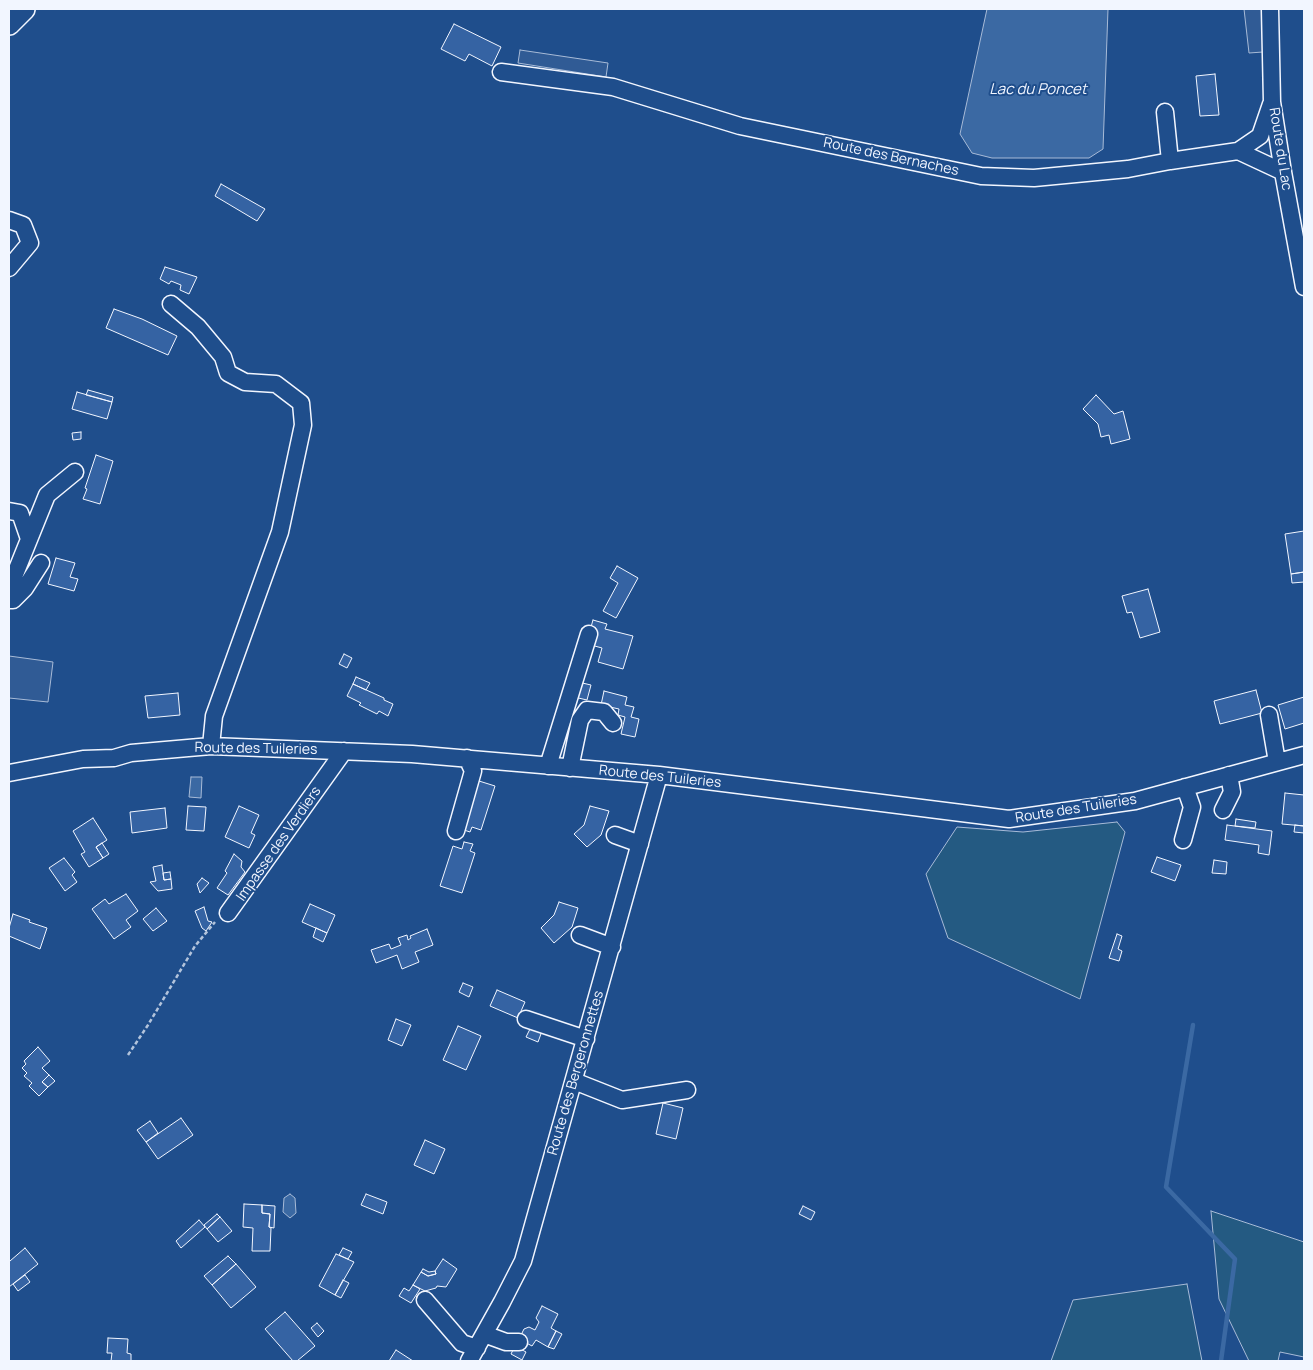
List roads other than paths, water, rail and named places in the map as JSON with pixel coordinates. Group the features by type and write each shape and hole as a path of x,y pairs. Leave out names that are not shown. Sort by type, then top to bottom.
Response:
{"main road":[{"path":"9,24 24,9"}],"street":[{"name":"Route du Lac","path":"1270,9 1272,102 1304,287"},
{"name":"Route des Bernaches","path":"501,72 613,87 740,126 981,176 1034,178 1128,169 1238,151"},
{"path":"1238,151 1260,136 1272,102"},
{"path":"1165,112 1170,161"},
{"path":"1238,151 1283,172"},
{"path":"9,220 23,225 30,243 9,268"},
{"path":"171,304 198,327 223,357 228,373 245,382 276,384 301,403 303,425 280,532 214,716 211,746"},
{"path":"9,589 47,495 75,472"},
{"path":"9,511 20,514 29,539"},
{"path":"9,600 12,600 25,588 41,563"},
{"path":"548,766 589,634"},
{"path":"570,768 580,720 588,710 604,712 613,723"},
{"path":"1269,715 1277,762"},
{"name":"Route des Tuileries","path":"9,773 83,759 114,758 131,753 211,746 412,754 658,775 1009,819 1135,801 1304,755"},
{"name":"Impasse des Verdiers","path":"228,913 344,751"},
{"path":"456,831 473,771 466,758"},
{"name":"Route des Bergeronnettes","path":"477,1348 523,1261 612,947 658,775"},
{"path":"1223,810 1232,792 1229,775"},
{"path":"1183,840 1192,807 1185,787"},
{"path":"614,835 640,844"},
{"path":"580,935 612,947"},
{"path":"526,1019 586,1039"},
{"path":"574,1080 622,1100 687,1090"},
{"path":"425,1300 462,1343 477,1348 506,1342 519,1342"}],"water":[{"name":"Lac du Poncet","path":"987,9 1108,9 1103,149 1089,158 992,158 972,153 960,134"},
{"path":"191,777 202,777 201,798 189,797"},
{"path":"290,1194 295,1198 296,1213 290,1218 283,1212 284,1198"}],"waterway":[{"path":"1193,1025 1166,1187 1235,1259 1221,1361"}]}
